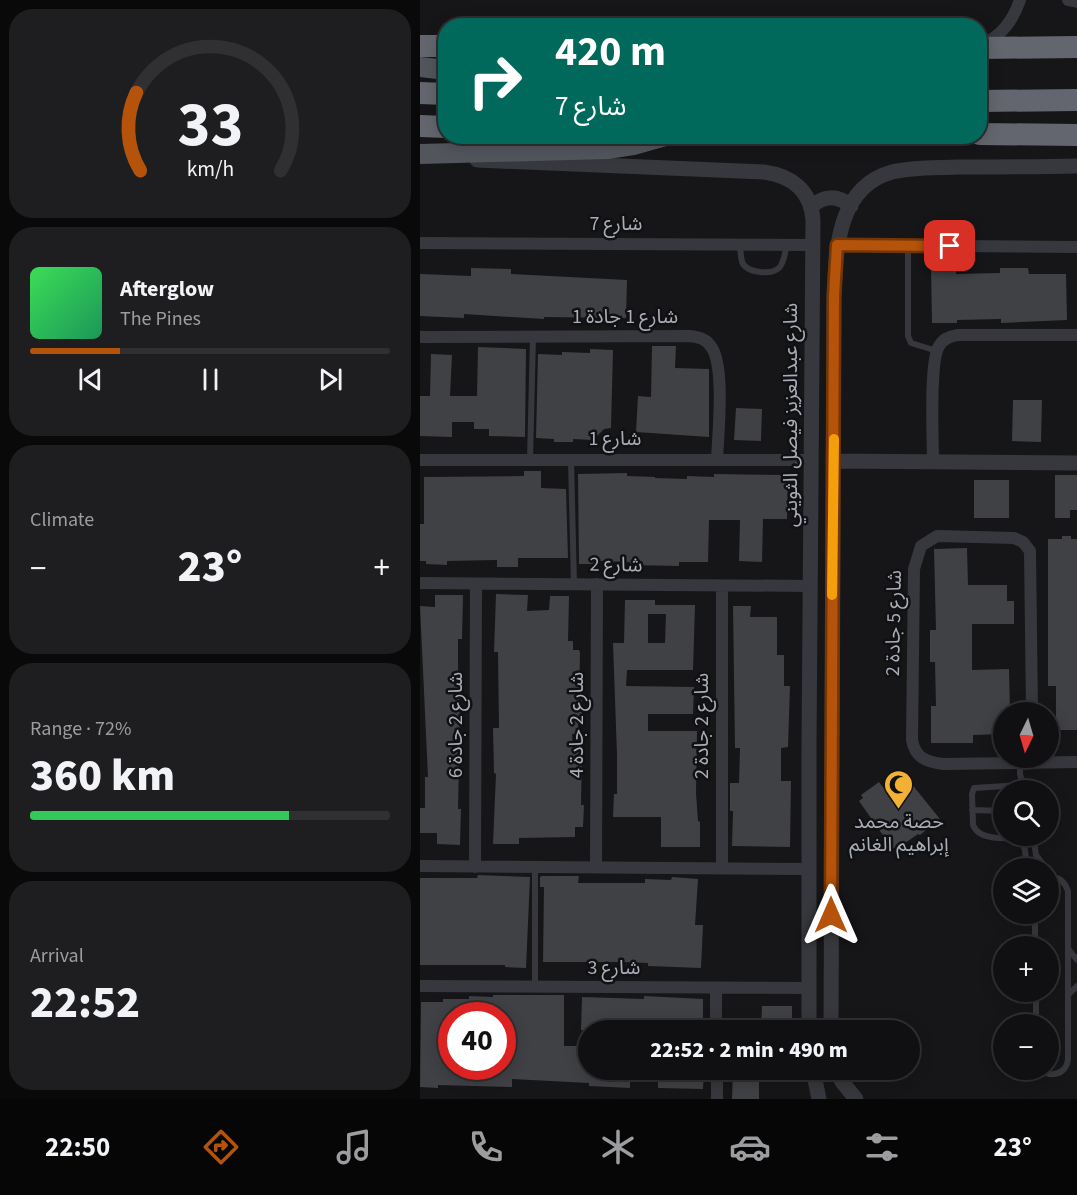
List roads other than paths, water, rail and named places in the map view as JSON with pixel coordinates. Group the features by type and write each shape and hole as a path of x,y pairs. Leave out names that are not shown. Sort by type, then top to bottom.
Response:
{"highway":[{"path":"420,46 438,46"},
{"path":"987,47 1077,47"},
{"path":"420,93 438,94"},
{"path":"987,101 1077,100"},
{"path":"420,126 438,127"},
{"path":"987,134 1077,135"}],"main road":[{"path":"420,67 438,69"},
{"path":"420,154 590,150 637,144"}],"street":[{"path":"987,42 1003,30 1013,17 1020,0"},
{"path":"1068,0 1077,2"},
{"path":"420,154 509,162 765,172 784,176 795,182 803,190 811,207 820,200 831,197 842,200 850,206"},
{"path":"831,1020 834,296 837,245 841,228 850,206 867,185 878,177 906,169 1077,166"},
{"name":"شارع عبدالعزيز فيصل الثويني","path":"809,1020 811,207"},
{"name":"شارع 7","path":"420,243 812,245"},
{"path":"837,245 1077,247"},
{"path":"812,295 834,296"},
{"path":"933,461 934,367 937,351 945,340 958,334 1077,335"},
{"name":"شارع 1 جادة 1","path":"420,338 689,336 703,339 713,349 718,366 717,460"},
{"name":"شارع 1","path":"420,460 810,460"},
{"path":"833,461 1077,463"},
{"name":"شارع 5 جادة 2","path":"993,763 938,763 921,757 913,747 914,569 918,551 931,538 948,535 1014,538 1023,542 1030,551 1032,702"},
{"name":"شارع 2","path":"420,583 811,586"},
{"name":"شارع 2 جادة 6","path":"476,584 476,867"},
{"name":"شارع 2 جادة 4","path":"596,867 597,584"},
{"name":"شارع 2 جادة 2","path":"722,586 722,867"},
{"path":"809,716 813,720 823,722 831,716"},
{"path":"809,748 815,740 820,739 825,740 831,748"},
{"name":"شارع 5 جادة 2","path":"1059,761 1077,762"},
{"path":"420,867 808,869"},
{"name":"شارع 3","path":"420,986 808,988"},
{"path":"716,988 716,1020"},
{"path":"717,1080 717,1099"},
{"path":"815,1080 819,1099"},
{"path":"841,1080 856,1099"}],"lane":[{"path":"740,244 744,265 750,270 764,272 773,271 779,267 787,245"},
{"path":"908,246 908,336 911,343 937,351"},
{"path":"530,460 533,337"},
{"path":"571,460 574,584"},
{"path":"993,788 974,788 972,794 973,825 979,834 993,837"},
{"path":"972,810 993,811"},
{"path":"535,867 535,987"},
{"path":"1059,879 1068,891 1067,1064 1065,1069 1059,1073"},
{"path":"1068,947 1077,960"},
{"path":"1068,995 1077,986"}],"place":[{"name":"حصة محمد إبراهيم الغانم","path":"899,810"}]}
